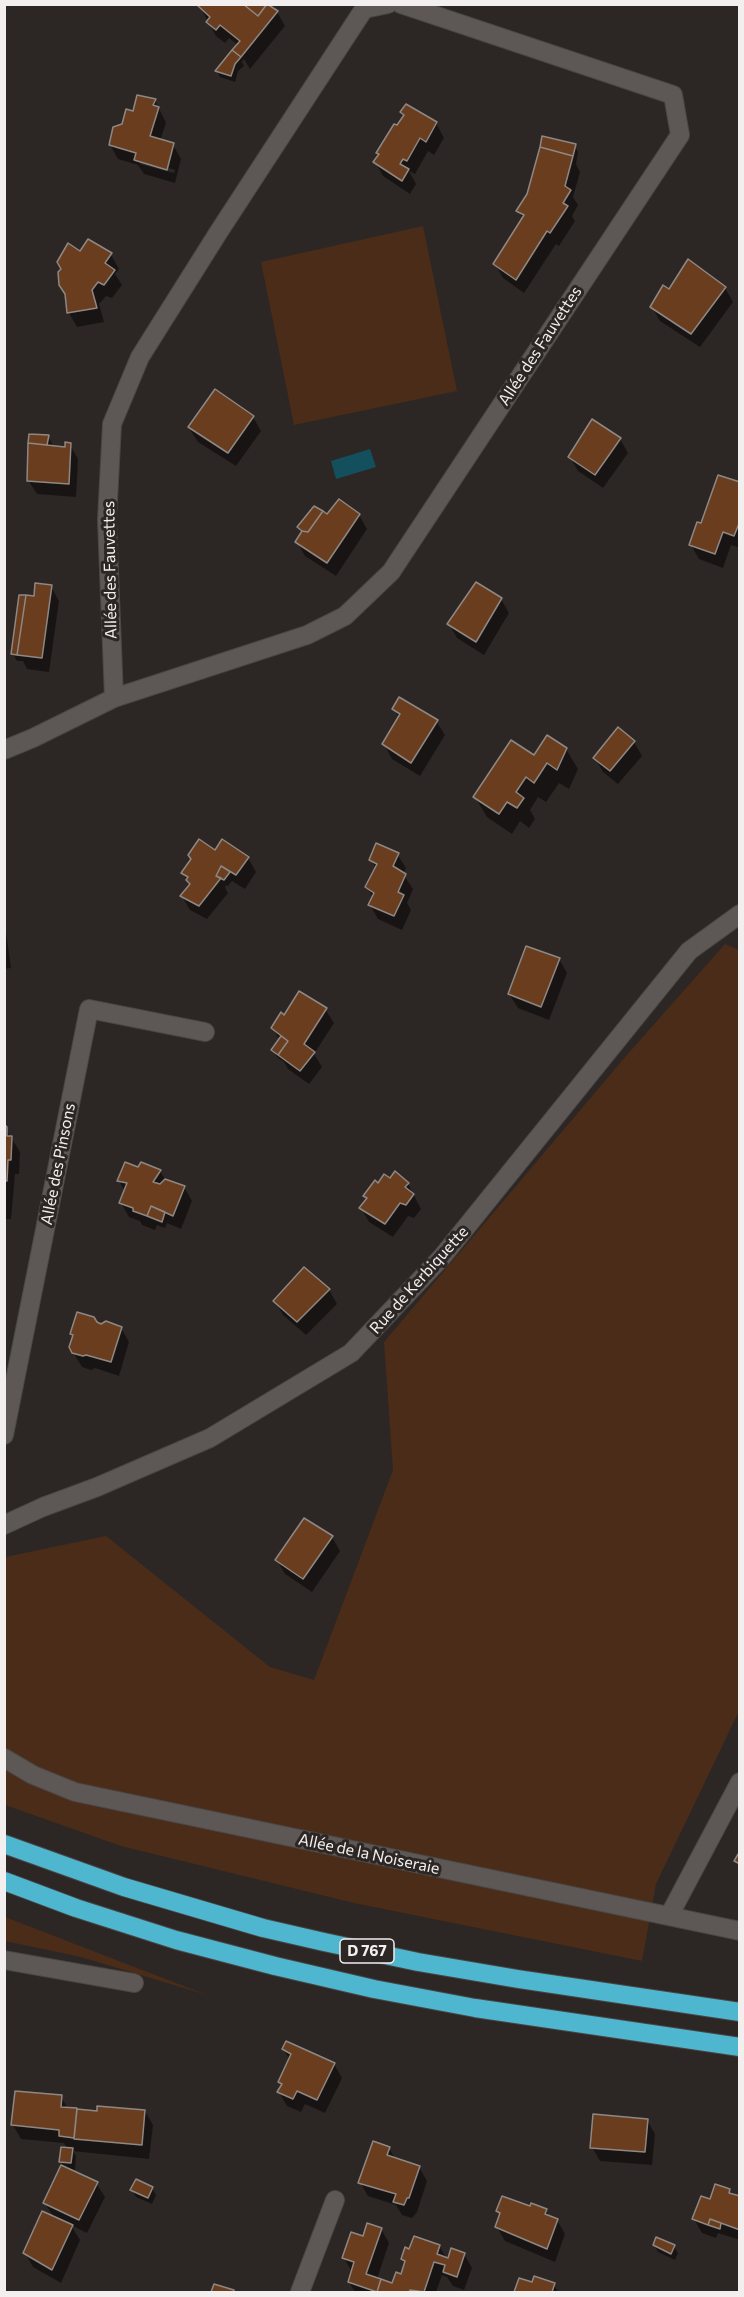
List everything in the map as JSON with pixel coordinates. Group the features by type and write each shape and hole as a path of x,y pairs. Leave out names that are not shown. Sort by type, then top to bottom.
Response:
{"highway":[{"name":"D 767","path":"4,1844 124,1887 263,1928 324,1942 418,1962 507,1977 740,2012"},
{"name":"D 767","path":"4,1881 76,1908 176,1940 374,1989 476,2008 740,2047"}],"street":[{"name":"Allée des Fauvettes","path":"114,698 107,520 112,424 140,357 362,7 388,4"},
{"name":"Allée des Fauvettes","path":"4,750 114,698 307,635 345,616 391,572 680,135 673,95 402,4"},
{"name":"Rue de Kerbiquette","path":"4,1525 210,1438 351,1353 442,1257 688,951 740,914"},
{"name":"Allée des Pinsons","path":"4,1435 89,1010 204,1032"},
{"name":"Allée de la Noiseraie","path":"4,1758 33,1775 75,1792 740,1931"},
{"path":"669,1916 740,1782"},
{"path":"4,1960 134,1983"},
{"path":"300,2292 335,2200"}],"shaded area":[{"path":"423,226 457,391 294,425 261,262"},
{"path":"725,944 739,950 739,1711 656,1884 642,1961 354,1903 121,1846 5,1805 5,1557 106,1536 270,1667 314,1680 393,1470 384,1342 626,1056"},
{"path":"4,1917 207,1995 81,1957 5,1941"}],"water":[{"path":"370,449 376,467 336,479 331,461"}],"building":[{"path":"243,4 258,16 267,4 278,11 241,57 232,50 240,41 220,25 216,30 206,22 210,17 197,5"},
{"path":"243,4 267,4 258,16"},
{"path":"232,50 241,57 235,64 231,76 215,71"},
{"path":"137,95 156,99 153,105 159,107 150,136 174,143 167,170 134,160 136,153 109,145 113,127 122,124 126,109 133,111"},
{"path":"406,104 437,122 426,142 420,138 407,161 403,159 400,164 409,169 402,181 373,162 394,124 397,125 404,115 400,112"},
{"path":"542,136 576,144 573,156 540,147"},
{"path":"540,147 573,156 565,186 571,190 563,203 568,206 550,233 547,231 516,280 493,264 524,215 516,211 527,194"},
{"path":"88,239 112,253 105,263 115,270 104,285 98,282 92,290 97,308 67,313 65,294 59,285 58,272 61,269 57,262 68,243 80,251"},
{"path":"688,259 726,287 691,334 650,307 663,285 669,289"},
{"path":"215,389 254,416 228,453 188,427"},
{"path":"592,419 621,438 595,475 568,457"},
{"path":"29,434 49,435 47,445 28,443"},
{"path":"65,442 71,443 69,484 27,481 28,443 65,447"},
{"path":"718,475 740,482 740,521 734,536 723,532 715,554 689,545 697,522 701,523"},
{"path":"339,499 360,514 327,563 295,542 302,531 308,532 323,511 327,514"},
{"path":"314,506 323,511 308,532 302,531 297,527"},
{"path":"476,582 502,598 476,642 447,624"},
{"path":"35,583 52,585 42,658 17,655 26,595 34,596"},
{"path":"19,595 26,595 17,655 11,654"},
{"path":"399,697 438,720 411,763 382,744 400,714 392,709"},
{"path":"618,727 635,741 610,771 593,758"},
{"path":"547,735 567,748 557,770 547,763 534,783 526,777 516,792 524,798 517,808 507,802 499,814 473,797 511,740 534,755"},
{"path":"199,839 215,850 222,839 249,857 236,875 221,866 216,876 221,878 199,906 180,896 190,884 186,880 188,877 181,873 191,859 188,855"},
{"path":"376,843 399,853 393,866 406,874 398,892 404,895 394,916 368,905 374,893 365,887 377,864 369,860"},
{"path":"221,866 230,872 224,880 216,876"},
{"path":"526,946 560,958 541,1007 508,994"},
{"path":"299,991 327,1008 304,1044 315,1052 300,1071 278,1055 288,1041 271,1028 281,1012 284,1015"},
{"path":"281,1036 288,1041 278,1055 271,1050"},
{"path":"4,1124 7,1127 7,1136 12,1136 7,1181 4,1181"},
{"path":"125,1162 138,1167 141,1162 161,1170 153,1182 160,1184 165,1179 185,1186 173,1216 151,1206 147,1216 119,1203 127,1183 117,1181"},
{"path":"395,1171 409,1183 405,1187 414,1194 406,1205 400,1203 385,1224 359,1208 367,1198 363,1196 375,1180 378,1183 384,1174 390,1178"},
{"path":"151,1206 165,1212 162,1222 147,1216"},
{"path":"304,1267 330,1289 297,1322 273,1301"},
{"path":"77,1312 94,1317 101,1324 106,1321 122,1327 111,1362 72,1353 69,1347 73,1335 70,1334"},
{"path":"304,1518 333,1536 303,1579 275,1560"},
{"path":"740,1851 740,1864 734,1861"},
{"path":"286,2041 335,2063 317,2100 297,2091 293,2099 277,2092 282,2084 278,2082 291,2054 282,2049"},
{"path":"15,2091 62,2095 61,2107 77,2108 74,2138 59,2136 59,2130 11,2125"},
{"path":"97,2106 145,2110 142,2145 74,2139 77,2109 97,2111"},
{"path":"593,2114 648,2119 645,2152 590,2148"},
{"path":"373,2141 390,2147 387,2155 420,2166 409,2198 404,2205 393,2202 396,2194 358,2183"},
{"path":"61,2147 73,2148 71,2163 59,2162"},
{"path":"61,2165 98,2182 79,2220 43,2203"},
{"path":"136,2179 153,2187 148,2198 130,2190"},
{"path":"715,2184 730,2189 729,2193 740,2196 740,2230 710,2219 708,2225 692,2219 701,2196 710,2199"},
{"path":"502,2196 530,2206 531,2203 547,2209 545,2214 558,2219 547,2249 495,2227 500,2213 496,2211"},
{"path":"42,2211 73,2225 52,2270 23,2253"},
{"path":"710,2219 721,2223 720,2229 708,2225"},
{"path":"367,2223 382,2228 366,2274 381,2279 377,2292 348,2282 354,2262 342,2258 351,2232 363,2236"},
{"path":"414,2236 440,2245 437,2254 448,2258 451,2248 465,2253 457,2277 443,2272 445,2265 434,2262 424,2292 410,2290 409,2292 377,2292 381,2279 392,2283 396,2272 401,2274 405,2261 401,2259 405,2247 409,2249"},
{"path":"656,2237 675,2245 671,2254 653,2245"},
{"path":"534,2276 555,2283 552,2292 514,2292 519,2278 532,2282"},
{"path":"214,2284 234,2290 234,2292 211,2292"}]}
